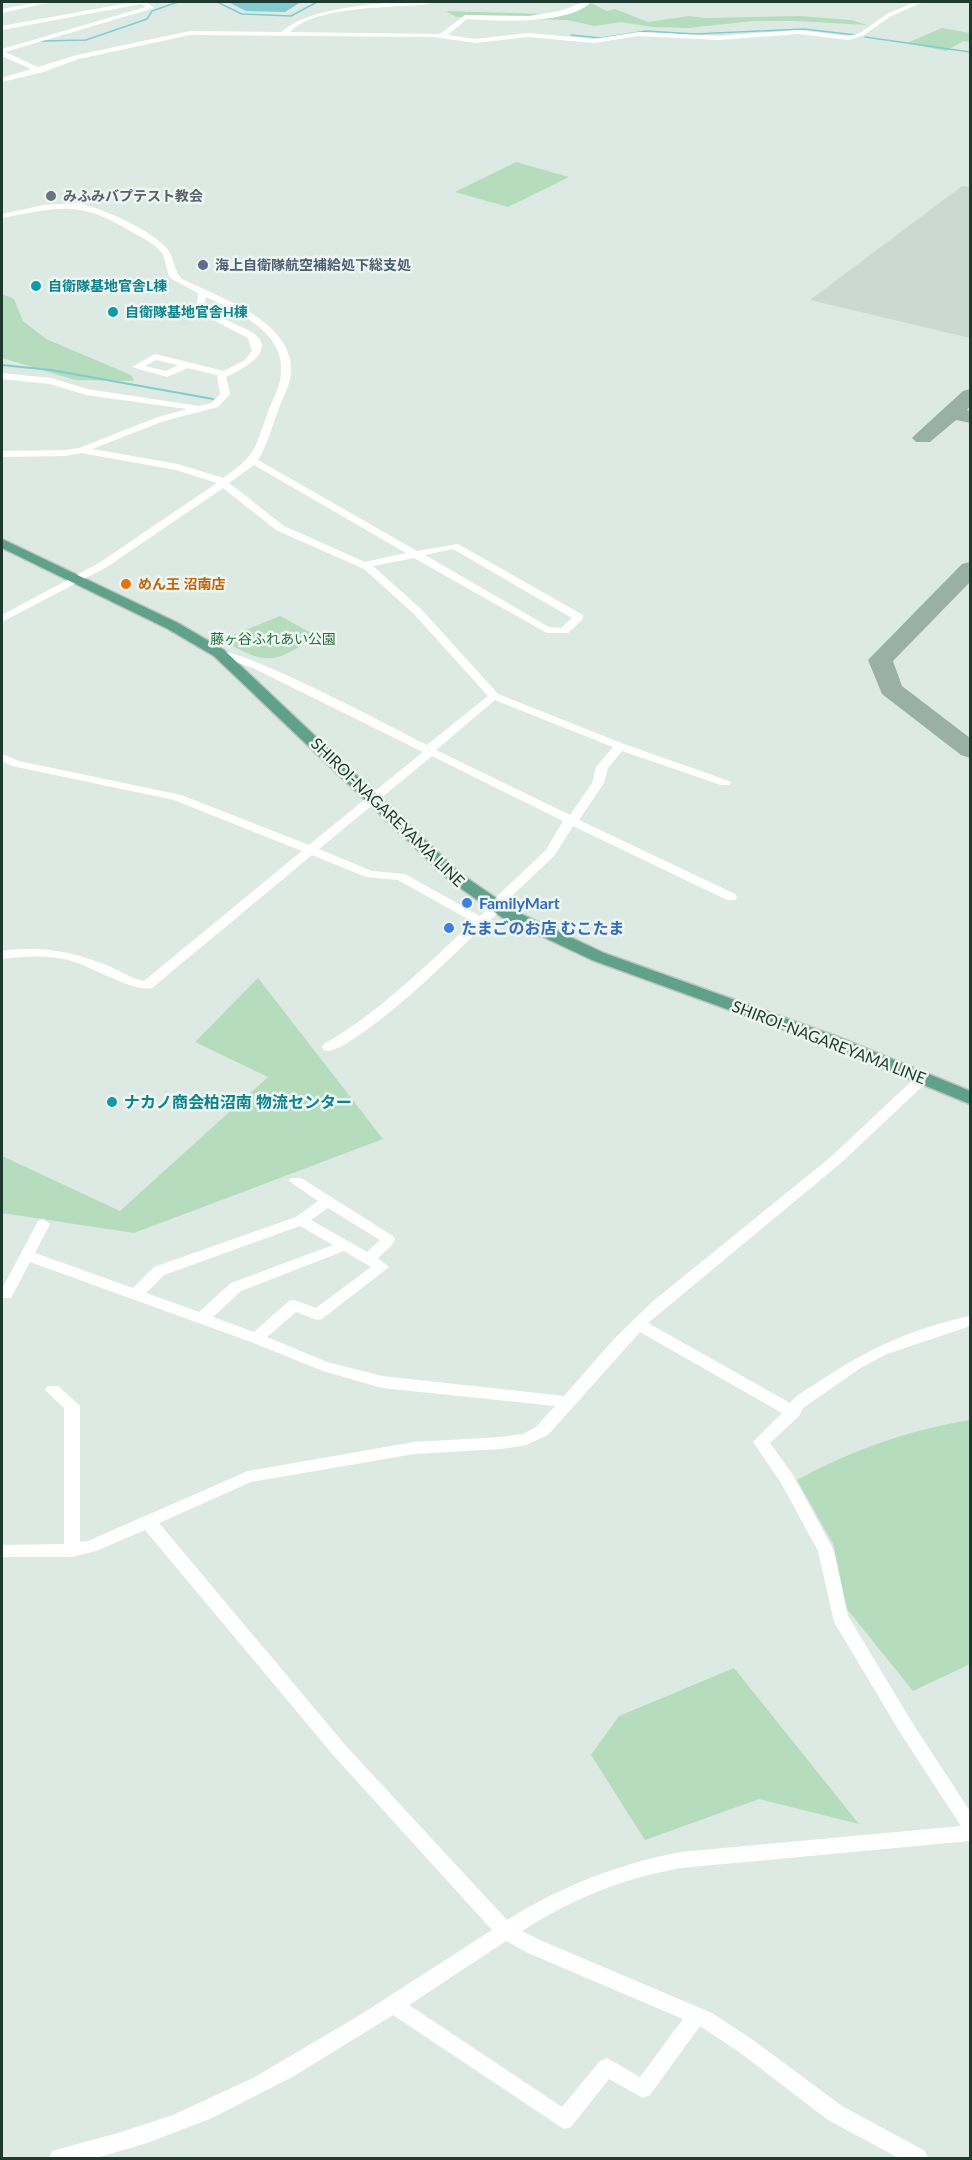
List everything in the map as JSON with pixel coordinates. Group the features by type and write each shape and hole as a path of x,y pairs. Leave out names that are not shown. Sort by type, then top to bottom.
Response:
{"main road":[{"name":"SHIROI-NAGAREYAMA LINE","path":"2,545 200,640 219,652 455,877 494,908 570,947 924,1077 970,1098"}],"street":[{"path":"2,11 48,2"},
{"path":"2,28 142,2 151,8 24,43 2,53"},
{"path":"285,33 291,25 327,13 430,2"},
{"path":"442,36 465,17 510,19 544,15 577,9 588,2"},
{"path":"2,80 77,57 182,34 442,36 475,41 528,35 594,41 647,34 718,38 799,32 853,37 870,30 889,15 920,2"},
{"path":"31,21 60,34"},
{"path":"2,34 24,43"},
{"path":"2,53 40,70"},
{"path":"2,206 40,205 47,208"},
{"path":"2,216 47,208 86,207 117,221 165,251 172,276 202,292 232,304 264,326 285,355 286,369 284,381 253,461 103,565 74,578 2,619"},
{"path":"2,454 65,453 81,450 161,419 215,405 225,394 220,376 252,361 256,354 256,342 252,336 220,320 200,305 202,292"},
{"path":"187,365 224,374"},
{"path":"2,376 51,381 86,392 204,409"},
{"path":"81,450 178,466 224,483 280,528 365,565 418,612 494,696 620,746 725,783"},
{"path":"253,461 414,554 547,630 564,631 579,617 454,546 414,554 365,565"},
{"path":"219,652 257,666 731,897"},
{"path":"2,955 19,951 54,953 102,968 131,983 147,985 374,799 494,696"},
{"path":"329,1047 356,1033 382,1013 551,852 598,783 602,767 620,746"},
{"path":"2,757 16,764 177,797 370,874 401,878 481,921"},
{"path":"2,1551 72,1551 90,1547 248,1477 414,1448 526,1439 542,1431 638,1324 708,1263 837,1159 924,1077"},
{"path":"296,1181 388,1239 386,1244 367,1259"},
{"path":"135,1294 159,1271 301,1220 328,1201"},
{"path":"256,1338 294,1305 317,1316 382,1267 301,1220"},
{"path":"6,1294 43,1224"},
{"path":"201,1319 236,1287 344,1246"},
{"path":"27,1256 256,1338 323,1366 382,1382 568,1402"},
{"path":"970,1321 913,1338 857,1363 798,1404 793,1412 761,1442 787,1479 826,1551 840,1617 907,1729 970,1825"},
{"path":"638,1324 793,1412"},
{"path":"52,1390 72,1406 72,1551"},
{"path":"148,1522 383,1801 505,1931 535,1947 697,2015 746,2046 835,2113 918,2158"},
{"path":"59,2158 106,2147 166,2127 237,2096 286,2070 505,1931 602,1880 642,1868 681,1860 970,1833"},
{"path":"392,2004 564,2120 607,2067 643,2088 697,2015"}],"shaded area":[{"path":"962,186 970,187 970,338 810,300"}],"green space":[{"path":"589,2 607,11 615,9 648,22 689,16 705,18 800,16 851,20 867,25 753,21 688,28 652,27 621,22 595,26 567,20 456,17 446,11 546,14 573,12"},
{"path":"942,28 970,33 970,42 963,41 946,51 907,43"},
{"path":"516,162 569,177 508,207 455,192"},
{"path":"2,294 14,299 23,321 46,339 131,375 134,381 75,380 2,358"},
{"name":"藤ヶ谷ふれあい公園","path":"280,616 317,636 279,657 269,658 249,654 221,640"},
{"path":"258,978 383,1139 134,1233 2,1213 2,1156 120,1211 268,1077 195,1042"},
{"path":"970,1420 970,1664 913,1691 847,1609 833,1544 797,1480 839,1459 881,1442 925,1429"},
{"path":"734,1668 859,1824 759,1799 645,1840 591,1755 619,1716"}],"water":[{"path":"228,2 301,2 285,12 246,11"}],"waterway":[{"path":"41,41 86,40 147,19 152,11 178,2"},
{"path":"217,2 242,14 291,16 317,2"},
{"path":"571,35 601,38 646,31 695,34 804,29 856,35"},
{"path":"865,37 970,52"},
{"path":"2,365 51,370 213,399"}],"taxiway":[{"path":"952,413 970,395"},
{"path":"923,438 952,413"},
{"path":"952,413 970,417"},
{"path":"970,569 880,660 891,689 970,750"}],"place":[{"name":"みふみバプテスト教会","path":"51,196"},
{"name":"海上自衛隊航空補給処下総支処","path":"203,265"},
{"name":"自衛隊基地官舎L棟","path":"36,286"},
{"name":"自衛隊基地官舎H棟","path":"113,312"},
{"name":"めん王 沼南店","path":"126,584"},
{"name":"FamilyMart","path":"467,903"},
{"name":"たまごのお店 むこたま","path":"449,928"},
{"name":"ナカノ商会柏沼南 物流センター","path":"112,1102"}]}
